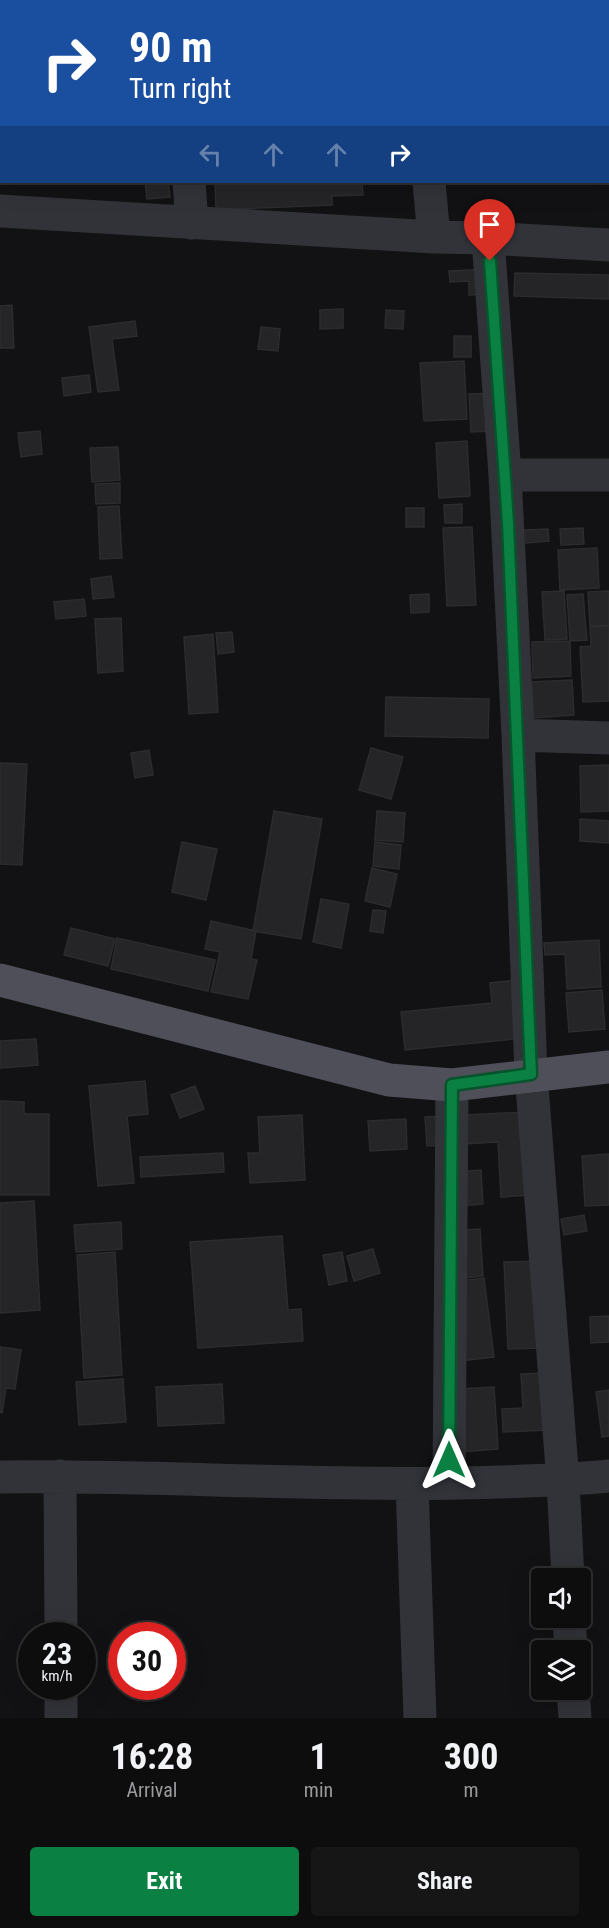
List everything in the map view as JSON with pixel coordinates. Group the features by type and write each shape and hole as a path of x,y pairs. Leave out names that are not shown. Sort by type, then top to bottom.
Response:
{"main road":[{"path":"0,980 388,1080 452,1085 531,1074 609,1067"}],"street":[{"path":"189,183 192,223"},
{"path":"429,183 434,237"},
{"path":"0,211 609,245"},
{"path":"488,238 505,475 531,1074 563,1481 567,1568"},
{"path":"505,475 609,474"},
{"path":"518,735 609,738"},
{"path":"449,1483 452,1085"},
{"path":"0,1477 60,1476 412,1484 563,1481 609,1476"},
{"path":"60,1476 61,1622"},
{"path":"412,1484 420,1718"},
{"path":"61,1700 61,1718"},
{"path":"573,1700 574,1718"}],"building":[{"path":"145,183 168,183 170,197 147,199"},
{"path":"215,183 362,183 363,195 332,196 332,205 216,210"},
{"path":"490,269 491,294 469,295 469,281 450,282 449,271"},
{"path":"515,273 609,275 609,299 514,296"},
{"path":"12,305 14,348 0,348 0,306"},
{"path":"343,309 343,328 320,329 320,310"},
{"path":"386,310 404,311 403,329 385,328"},
{"path":"135,321 137,336 112,339 119,390 98,392 89,327"},
{"path":"261,327 280,329 278,351 258,349"},
{"path":"454,336 471,336 471,357 454,357"},
{"path":"464,361 467,419 424,421 420,363"},
{"path":"89,375 91,392 64,396 62,378"},
{"path":"493,393 494,431 471,432 469,394"},
{"path":"40,431 42,454 21,457 18,433"},
{"path":"467,441 470,496 439,498 436,443"},
{"path":"118,447 120,480 92,482 90,448"},
{"path":"120,483 120,503 96,504 95,484"},
{"path":"462,504 462,523 445,523 444,505"},
{"path":"119,506 122,558 100,559 98,507"},
{"path":"406,508 424,508 424,527 406,527"},
{"path":"472,527 476,605 447,606 443,528"},
{"path":"583,528 584,544 561,545 560,529"},
{"path":"548,529 549,541 526,543 525,530"},
{"path":"597,548 599,588 560,590 558,550"},
{"path":"111,576 114,597 93,599 91,579"},
{"path":"564,591 567,639 545,640 542,592"},
{"path":"609,591 609,625 590,626 588,592"},
{"path":"429,594 429,612 411,613 410,595"},
{"path":"583,594 587,640 570,641 567,595"},
{"path":"84,599 86,616 56,619 54,602"},
{"path":"121,618 123,671 98,673 95,619"},
{"path":"609,626 609,701 583,702 580,647 591,646 590,627"},
{"path":"232,632 234,652 218,654 216,633"},
{"path":"213,634 218,712 189,714 184,637"},
{"path":"570,641 571,676 533,678 532,642"},
{"path":"572,680 574,715 534,718 532,682"},
{"path":"386,697 489,699 488,738 385,736"},
{"path":"371,748 403,757 391,799 359,790"},
{"path":"149,750 153,775 135,778 131,753"},
{"path":"0,763 27,764 22,865 0,864"},
{"path":"609,765 609,811 581,812 580,766"},
{"path":"274,811 322,819 301,939 253,931"},
{"path":"377,811 405,813 403,842 375,840"},
{"path":"580,819 609,821 609,843 580,841"},
{"path":"182,842 217,849 206,900 172,892"},
{"path":"375,842 401,845 399,869 373,866"},
{"path":"372,868 397,874 390,907 365,901"},
{"path":"321,899 349,904 341,948 313,942"},
{"path":"373,910 386,911 383,933 370,931"},
{"path":"211,921 256,931 251,959 257,960 248,999 211,992 220,952 205,949"},
{"path":"71,928 115,939 108,966 64,955"},
{"path":"117,938 215,960 208,991 111,969"},
{"path":"599,940 601,987 567,989 565,954 545,955 544,943"},
{"path":"518,980 524,1038 405,1050 401,1012 492,1003 490,983"},
{"path":"602,990 605,1029 569,1032 566,993"},
{"path":"36,1039 38,1065 0,1068 0,1041"},
{"path":"145,1081 148,1114 127,1116 134,1183 98,1186 89,1086"},
{"path":"195,1086 204,1109 180,1118 171,1095"},
{"path":"0,1101 24,1102 24,1114 49,1114 49,1195 0,1195"},
{"path":"526,1112 531,1195 501,1197 498,1142 427,1146 425,1117"},
{"path":"302,1115 305,1180 250,1183 248,1153 260,1153 258,1117"},
{"path":"406,1119 407,1149 370,1151 368,1121"},
{"path":"223,1153 224,1172 141,1177 140,1157"},
{"path":"609,1154 609,1205 585,1206 582,1156"},
{"path":"481,1170 483,1204 456,1206 454,1172"},
{"path":"34,1201 40,1310 0,1313 0,1203"},
{"path":"584,1215 587,1231 564,1235 561,1219"},
{"path":"121,1222 122,1249 76,1252 74,1225"},
{"path":"480,1229 483,1276 450,1279 447,1231"},
{"path":"282,1236 288,1310 301,1309 303,1341 198,1348 190,1242"},
{"path":"373,1249 380,1273 354,1281 347,1256"},
{"path":"115,1252 122,1375 84,1378 77,1255"},
{"path":"342,1252 347,1281 329,1285 323,1255"},
{"path":"538,1261 541,1348 508,1349 504,1262"},
{"path":"484,1278 494,1357 452,1362 442,1283"},
{"path":"609,1316 609,1342 591,1343 590,1317"},
{"path":"0,1347 21,1350 15,1389 6,1388 2,1413 0,1412"},
{"path":"547,1373 549,1430 503,1432 502,1409 523,1408 521,1374"},
{"path":"123,1379 126,1422 79,1425 76,1382"},
{"path":"222,1384 224,1423 158,1426 156,1387"},
{"path":"494,1387 498,1449 459,1452 455,1389"},
{"path":"609,1390 609,1436 602,1437 596,1392"}],"route":[{"path":"449,1460 452,1085 531,1074 508,523 490,261"}]}
